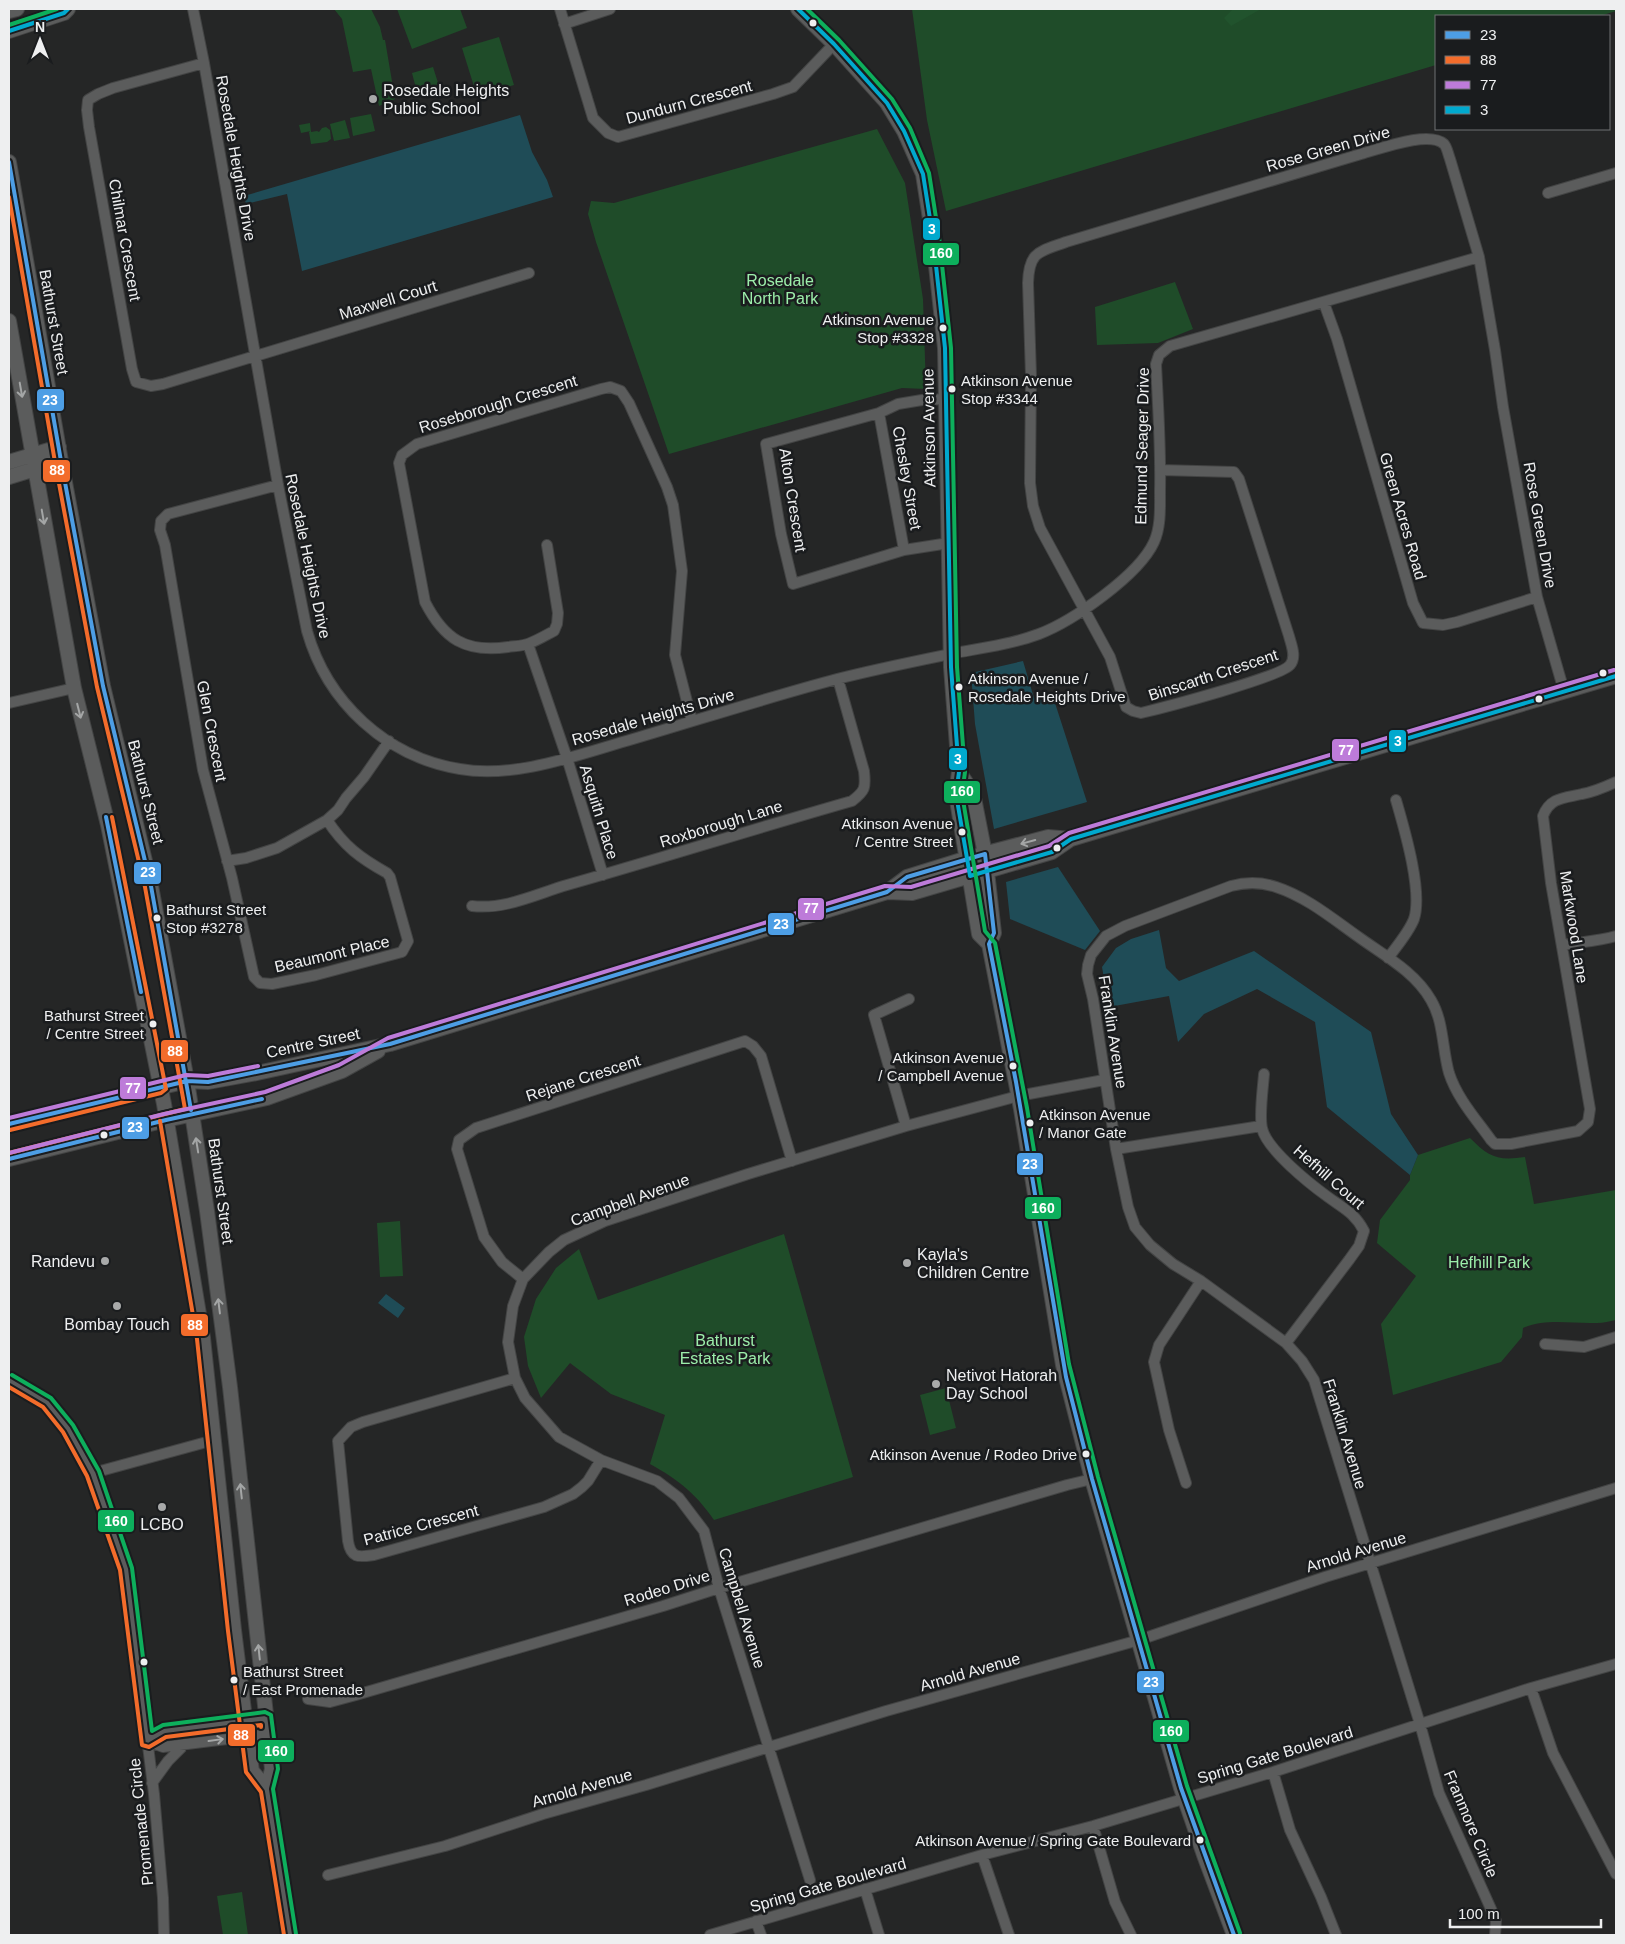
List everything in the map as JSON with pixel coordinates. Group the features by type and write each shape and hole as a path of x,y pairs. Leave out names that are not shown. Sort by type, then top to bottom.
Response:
{"main road":[{"path":"9,11 17,9"},
{"path":"9,31 64,13 68,9"},
{"name":"Atkinson Avenue","path":"798,9 834,44 887,103 904,131 923,174 934,238 945,348 951,654 959,772 956,794 979,934 989,944 1018,1096 1063,1365 1092,1479 1184,1799 1234,1935"},
{"name":"Bathurst Street","path":"9,162 58,447 103,686 151,886 187,1081 207,1211 230,1387 272,1768 267,1789 290,1935"},
{"name":"Bathurst Street","path":"9,321 74,688 108,825 166,1120 203,1338 252,1771 267,1789"},
{"path":"9,462 58,447"},
{"path":"9,477 61,461"},
{"name":"Centre Street","path":"9,1124 187,1081 208,1082 258,1073 390,1044 887,892 912,892 1052,852 1071,839 1616,676"},
{"name":"Atkinson Avenue","path":"959,772 973,793 985,854 994,933 989,944"},
{"name":"Centre Street","path":"887,892 907,877 968,858 1048,837 1071,839"},
{"name":"Centre Street","path":"9,1159 166,1120 267,1098 342,1071 390,1044"}],"street":[{"name":"Rosedale Heights Drive","path":"193,9 306,631 312,651 328,683 352,714 410,755 461,770 531,768 838,679 951,654"},
{"name":"Dundurn Crescent","path":"560,9 593,118 608,134 618,137 793,87 834,44"},
{"path":"564,24 610,9"},
{"name":"Chilmar Crescent","path":"204,62 98,94 88,100 89,127 132,369 136,382 151,386 256,356"},
{"name":"Rose Green Drive","path":"1084,608 1040,528 1033,506 1030,483 1031,376 1028,283 1028,268 1031,259 1040,252 1066,242 1361,154 1424,138 1434,138 1444,145 1450,158 1479,257 1503,407 1537,597 1564,691"},
{"path":"1548,193 1616,173"},
{"name":"Edmund Seager Drive","path":"951,654 1008,643 1038,634 1061,624 1133,571 1154,541 1159,517 1160,470 1156,364 1159,355 1170,346 1479,257"},
{"name":"Maxwell Court","path":"256,356 529,273"},
{"name":"Green Acres Road","path":"1324,303 1413,603 1423,623 1443,625 1457,622 1537,597"},
{"name":"Roseborough Crescent","path":"547,545 558,613 558,624 554,631 528,644 494,650 460,643 435,621 425,602 399,463 402,454 417,444 560,400 610,387 621,391 629,403 667,487 673,505 682,572 675,654 692,721"},
{"name":"Alton Crescent","path":"947,399 922,400 898,404 879,413 766,444 781,534 793,584 904,550 949,544"},
{"name":"Chesley Street","path":"879,413 904,550"},
{"name":"Binscarth Crescent","path":"1084,608 1110,657 1123,701 1126,707 1133,712 1140,713 1259,679 1290,666 1293,660 1291,643 1239,479 1234,472 1160,470"},
{"name":"Glen Crescent","path":"227,861 203,770 165,545 160,530 161,521 168,514 278,485"},
{"name":"Asquith Place","path":"528,644 567,758 603,875"},
{"name":"Roxborough Lane","path":"472,906 499,907 852,801 860,796 866,786 864,771 838,679"},
{"path":"9,703 74,688"},
{"path":"227,861 246,858 277,848 327,820 338,810 364,777 389,741"},
{"name":"Markwood Lane","path":"1586,1125 1590,1109 1551,883 1543,816 1547,806 1556,800 1598,790 1616,782"},
{"path":"1388,958 1414,920 1416,909 1413,872 1396,800"},
{"name":"Beaumont Place","path":"227,861 250,963 254,977 260,983 272,984 316,975 402,952 408,940 390,877 387,873 357,855 345,845 327,820"},
{"name":"Franklin Avenue","path":"1420,1724 1369,1564 1314,1380 1302,1361 1286,1343 1201,1281 1172,1264 1150,1245 1136,1227 1128,1207 1116,1149 1093,999 1087,974 1088,964 1091,956 1106,936 1124,926 1231,886 1245,883 1260,883 1296,894 1388,958 1416,981 1430,998 1440,1022 1448,1070 1453,1083 1490,1140 1495,1144 1511,1144 1569,1134 1578,1131 1586,1125"},
{"path":"1562,945 1599,941 1616,936"},
{"path":"906,1126 874,1015 909,999"},
{"name":"Rejane Crescent","path":"523,1279 502,1262 484,1237 457,1149 459,1140 476,1128 745,1041 753,1046 761,1056 792,1161"},
{"path":"1116,1149 1261,1126 1264,1074"},
{"name":"Campbell Avenue","path":"810,1880 719,1588 704,1531 679,1498 657,1481 601,1460 559,1437 525,1398 515,1378 508,1342 513,1306 523,1279 549,1252 564,1240 587,1228 748,1174 906,1126 1018,1096 1104,1080"},
{"name":"Hefhill Court","path":"1261,1126 1266,1138 1285,1160 1312,1185 1356,1217 1364,1231 1359,1246 1350,1260 1286,1343"},
{"path":"1186,1483 1170,1430 1154,1362 1159,1345 1201,1281"},
{"path":"1545,1344 1584,1347 1616,1337"},
{"name":"Patrice Crescent","path":"515,1378 350,1426 338,1441 348,1541 352,1553 362,1557 374,1555 544,1507 573,1494 582,1487 601,1460"},
{"name":"Promenade Circle","path":"9,1380 47,1402 68,1428 93,1473 126,1569 152,1784 163,1898 164,1935"},
{"path":"93,1473 214,1440"},
{"name":"Rodeo Drive","path":"308,1699 330,1702 356,1695 1092,1479"},
{"name":"Arnold Avenue","path":"328,1875 445,1846 543,1814 646,1786 886,1712 1139,1640 1369,1564 1616,1488"},
{"name":"Spring Gate Boulevard","path":"710,1935 982,1855 1093,1826 1184,1799 1531,1688 1616,1664"},
{"path":"1531,1688 1553,1753 1616,1874"},
{"path":"147,1741 164,1731 266,1718"},
{"name":"Franmore Circle","path":"1420,1724 1439,1793 1496,1921 1495,1935"},
{"path":"147,1741 163,1747 268,1734"},
{"path":"152,1784 168,1761 185,1744"},
{"path":"1273,1772 1290,1830 1321,1896 1336,1935"},
{"path":"1093,1826 1115,1902 1131,1935"},
{"path":"982,1855 1009,1935"},
{"path":"865,1890 879,1935"},
{"path":"756,1921 761,1935"}],"green space":[{"path":"334,9 371,9 380,27 383,40 385,40 395,99 379,106 371,69 353,72 342,19"},
{"path":"397,9 460,9 467,28 412,49"},
{"path":"912,9 1616,9 1616,11 1603,15 1435,15 1435,65 946,211 927,120"},
{"path":"1233,9 1261,9 1231,26 1224,18"},
{"path":"499,37 514,85 477,96 462,48"},
{"path":"433,67 439,86 417,92 412,73"},
{"path":"371,114 375,131 353,136 350,118"},
{"path":"345,120 350,138 334,141 330,124"},
{"path":"310,123 311,131 301,133 299,125"},
{"path":"326,127 330,130 331,139 327,142 311,144 309,132 319,132 322,128"},
{"name":"Rosedale North Park","path":"877,129 905,183 923,299 926,389 902,388 669,454 596,242 588,214 591,201 614,203"},
{"path":"1175,282 1193,329 1158,343 1097,345 1095,307"},
{"name":"Hefhill Park","path":"1470,1138 1483,1150 1494,1156 1500,1158 1525,1157 1534,1204 1616,1190 1616,1320 1599,1323 1550,1322 1523,1328 1522,1337 1501,1362 1393,1395 1381,1324 1416,1276 1377,1243 1380,1220 1410,1180 1410,1175 1418,1155"},
{"path":"400,1221 403,1276 380,1277 377,1223"},
{"name":"Bathurst Estates Park","path":"784,1234 853,1477 714,1520 686,1488 650,1464 665,1415 611,1394 570,1363 541,1398 528,1366 524,1337 536,1299 556,1268 579,1249 598,1300"},
{"path":"946,1388 956,1428 930,1435 920,1395"},
{"path":"242,1892 248,1935 223,1935 217,1896"}],"water":[{"path":"520,115 532,152 547,180 553,197 302,271 287,194 246,204 244,196"},
{"path":"1023,661 1034,698 1055,703 1087,802 994,829 975,724 971,673"},
{"path":"1058,867 1100,931 1085,950 1010,919 1006,882"},
{"path":"1159,930 1166,968 1179,981 1254,951 1371,1032 1391,1114 1418,1155 1410,1175 1327,1107 1315,1022 1257,989 1204,1014 1178,1042 1169,996 1109,1007 1102,967 1116,948 1131,939"},
{"path":"386,1294 405,1308 398,1318 378,1303"}],"transit line":[{"name":"160","path":"9,25 57,9"},
{"name":"3","path":"9,31 64,13 68,9"},
{"name":"3","path":"798,9 834,44 887,103 904,131 923,174 933,238 945,348 951,667 959,772 956,794 970,876 1052,852 1071,839 1616,676"},
{"name":"160","path":"807,9 839,40 892,99 910,128 929,173 939,237 951,348 957,667 965,772 962,794 985,931 995,943 1027,1108 1069,1364 1098,1477 1187,1786 1240,1933"},
{"name":"23","path":"9,162 61,461 103,686 151,886 191,1110"},
{"name":"88","path":"9,197 55,462 97,687 145,887 185,1109 9,1153"},
{"name":"77","path":"9,1153 164,1114 265,1092 339,1065 388,1038 885,886 911,887 1049,846 1069,833 1614,670"},
{"name":"23","path":"106,817 141,992"},
{"name":"88","path":"10,1130 161,1093 166,1089 112,817"},
{"name":"23","path":"9,1124 187,1081 208,1082 390,1044 887,892 907,877 985,854 994,933 989,944 1016,1082 1066,1377 1092,1479 1181,1788 1234,1935"},
{"name":"77","path":"9,1118 186,1075 208,1076 258,1066"},
{"name":"23","path":"9,1159 166,1120 262,1099"},
{"name":"88","path":"160,1121 197,1339 228,1631 246,1772 261,1792 284,1935"},
{"name":"160","path":"12,1375 51,1398 73,1425 99,1471 132,1568 152,1731 163,1725 265,1712 271,1715 278,1769 273,1789 296,1934"},
{"name":"88","path":"9,1387 43,1407 63,1432 87,1476 120,1570 142,1745 149,1747 166,1737 261,1725 261,1727"}],"place":[{"name":"Rosedale Heights Public School","path":"373,99"},
{"name":"Atkinson Avenue Stop #3328","path":"943,328"},
{"name":"Atkinson Avenue Stop #3344","path":"952,389"},
{"name":"Atkinson Avenue / Rosedale Heights Drive","path":"959,687"},
{"name":"Atkinson Avenue / Centre Street","path":"962,832"},
{"name":"Bathurst Street Stop #3278","path":"157,918"},
{"name":"Bathurst Street / Centre Street","path":"153,1024"},
{"name":"Atkinson Avenue / Campbell Avenue","path":"1013,1066"},
{"name":"Atkinson Avenue / Manor Gate","path":"1030,1123"},
{"name":"Randevu","path":"105,1261"},
{"name":"Kayla's Children Centre","path":"907,1263"},
{"name":"Bombay Touch","path":"117,1306"},
{"name":"Netivot Hatorah Day School","path":"936,1384"},
{"name":"Atkinson Avenue / Rodeo Drive","path":"1086,1454"},
{"name":"LCBO","path":"162,1507"},
{"name":"Bathurst Street / East Promenade","path":"234,1680"},
{"name":"Atkinson Avenue / Spring Gate Boulevard","path":"1200,1840"}]}
